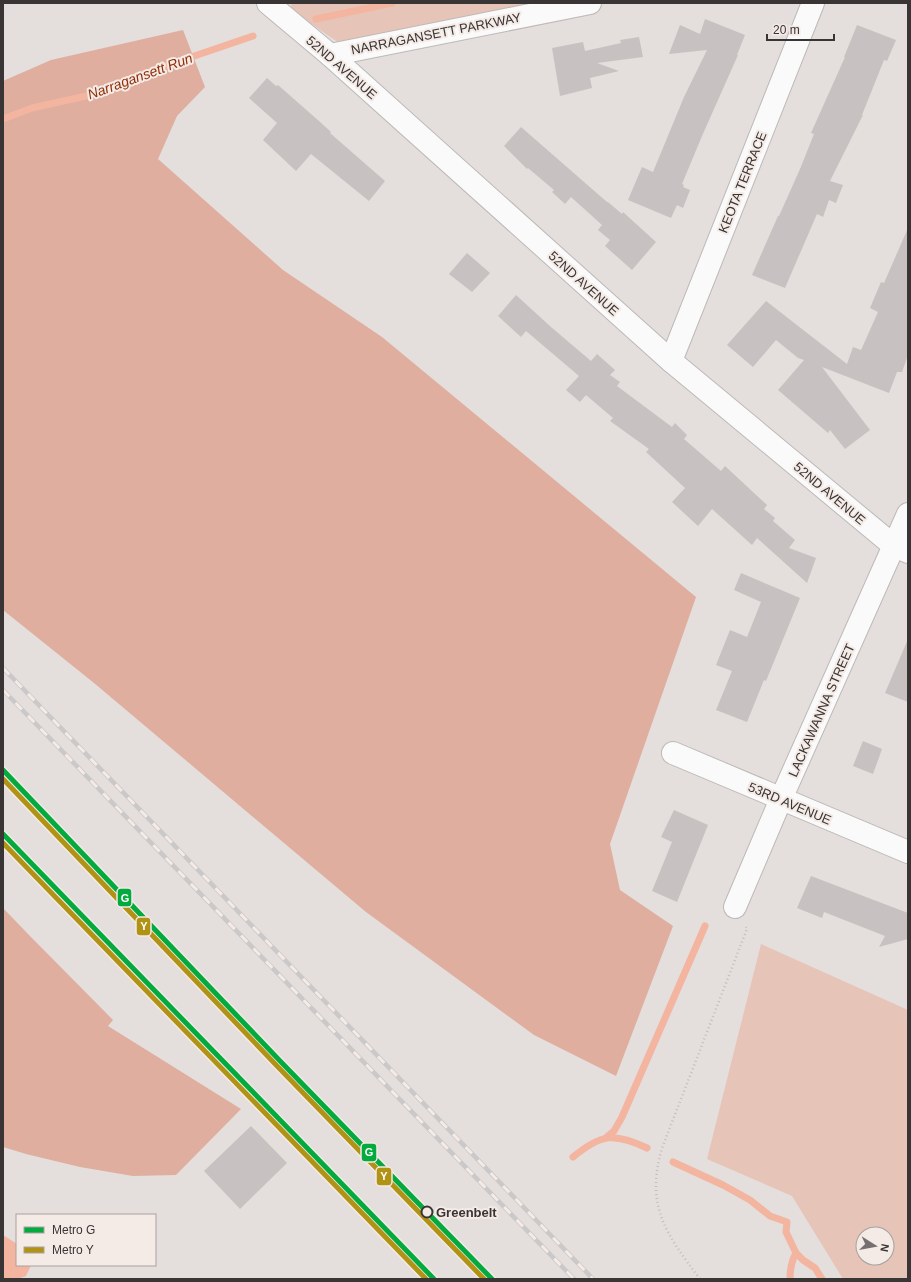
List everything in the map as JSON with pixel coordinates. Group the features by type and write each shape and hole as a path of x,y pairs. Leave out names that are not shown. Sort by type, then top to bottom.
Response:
{"street":[{"name":"52ND AVENUE","path":"268,3 330,54 671,361 901,549"},
{"name":"NARRAGANSETT PARKWAY","path":"330,54 590,3"},
{"name":"KEOTA TERRACE","path":"671,361 813,3"},
{"name":"LACKAWANNA STREET","path":"736,907 781,799 901,549 908,514"},
{"name":"53RD AVENUE","path":"673,753 908,852"}],"path":[{"path":"700,1279 677,1248 661,1217 655,1192 656,1173 662,1148 747,929 736,907"}],"shaded area":[{"path":"292,3 540,3 339,43 290,9"},
{"path":"183,30 205,87 177,116 158,159 283,270 382,337 696,597 610,844 620,890 673,926 616,1076 534,1035 366,912 94,683 3,610 3,81 51,60"},
{"path":"3,908 113,1020 108,1026 241,1109 176,1175 133,1176 80,1167 3,1147"},
{"path":"761,944 908,1010 908,1279 843,1279 792,1196 707,1159"},
{"path":"3,1235 16,1243 16,1266 31,1266 26,1276 18,1279 3,1279"}],"building":[{"path":"705,19 745,35 738,55 682,184 684,185 683,187 690,190 683,208 677,205 671,218 628,200 642,167 653,172 684,97 707,50 669,54 680,25 700,34"},
{"path":"857,25 896,40 887,61 884,60 863,115 830,181 843,185 836,203 829,200 823,217 817,214 785,288 752,275 800,169 814,134 811,133 845,57"},
{"path":"639,37 643,57 597,63 619,71 590,78 592,88 560,96 552,48 583,42 585,51 621,43 620,40"},
{"path":"267,78 276,86 278,85 385,181 369,201 311,154 296,171 263,140 277,123 249,98"},
{"path":"521,127 607,202 622,214 623,212 656,242 632,270 605,246 610,240 598,230 602,225 571,197 565,204 552,192 554,190 528,168 527,169 504,146"},
{"path":"908,228 908,355 902,372 897,372 889,393 822,367 870,430 845,449 830,430 828,433 778,390 804,360 798,358 776,340 753,367 727,345 766,301 847,364 853,347 861,350 878,312 870,308 881,282 884,283"},
{"path":"467,253 490,273 472,292 449,274"},
{"path":"516,295 591,361 597,354 615,370 610,375 620,382 617,386 672,427 675,423 687,435 684,439 721,471 725,466 767,505 764,509 775,518 773,521 795,540 789,548 816,558 807,583 757,538 752,545 712,509 698,526 672,502 685,488 646,452 649,449 610,421 613,418 586,395 580,402 566,390 579,376 526,331 521,337 498,316"},
{"path":"741,573 800,598 766,681 764,680 747,722 716,710 732,671 716,665 730,630 747,637 761,602 734,590"},
{"path":"908,639 908,702 885,693"},
{"path":"863,741 882,749 873,774 853,766"},
{"path":"674,810 708,825 677,902 652,891 672,842 661,837"},
{"path":"811,876 908,913 908,939 879,947 885,936 824,912 822,918 797,908"},
{"path":"251,1126 287,1163 240,1209 204,1171"}],"waterway":[{"name":"Narragansett Run","path":"316,19 392,3"},
{"name":"Narragansett Run","path":"3,119 32,108 104,92 159,68 253,36"},
{"path":"607,1137 614,1131 622,1117 705,926"},
{"path":"573,1157 592,1144 608,1138 625,1139 647,1148"},
{"path":"673,1162 723,1185 750,1200 770,1216 787,1222 786,1232 796,1253 815,1268 822,1279"},
{"path":"790,1279 791,1266 796,1253"}],"railway":[{"path":"3,668 593,1279"},
{"path":"3,690 574,1279"}],"metro line":[{"name":"G","path":"3,770 282,1063 492,1279"},
{"name":"Y","path":"3,779 278,1067 484,1279"},
{"name":"G","path":"3,834 434,1279"},
{"name":"Y","path":"3,843 426,1279"}],"place":[{"name":"Greenbelt","path":"427,1212"}]}
